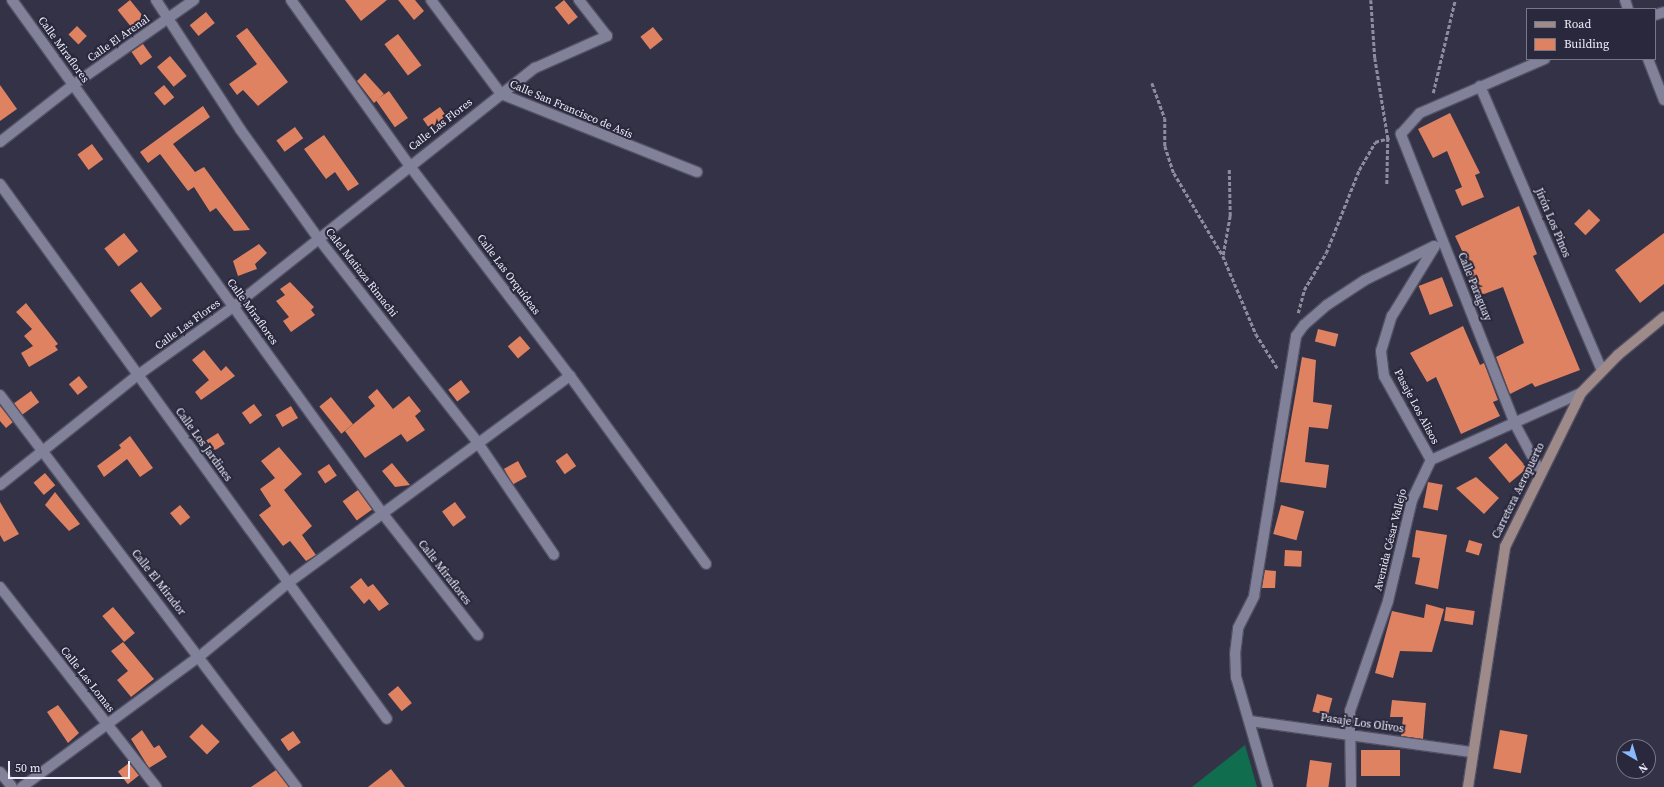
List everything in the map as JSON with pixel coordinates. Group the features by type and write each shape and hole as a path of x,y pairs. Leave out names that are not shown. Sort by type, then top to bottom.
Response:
{"main road":[{"name":"Carretera Aeropuerto","path":"1468,787 1471,752 1505,547 1581,393 1602,370 1664,317"}],"street":[{"name":"Calle Miraflores","path":"12,0 383,514 478,635"},
{"name":"Calel Matiaza Rimachi","path":"156,0 170,18 203,75 318,238 478,443 554,555"},
{"name":"Calle El Arenal","path":"0,142 73,85 194,0"},
{"name":"Calle Las Orquídeas","path":"292,0 408,165 570,376 706,564"},
{"name":"Calle San Francisco de Asís","path":"432,0 501,94 697,172"},
{"name":"Calle Las Flores","path":"0,484 43,454 138,375 234,307 408,165 535,68 607,36 579,0"},
{"path":"1401,134 1420,113 1543,60"},
{"path":"1648,60 1664,100"},
{"name":"Jirón Los Pinos","path":"1480,86 1602,370"},
{"name":"Calle Paraguay","path":"1401,134 1515,424 1541,473"},
{"name":"Calle Los Jardines","path":"0,184 387,719"},
{"name":"Pasaje Los Alisos","path":"1430,460 1384,376 1381,350 1392,316 1434,246 1443,241"},
{"path":"1268,787 1236,677 1236,641 1254,596 1296,336 1309,320 1358,284 1434,246"},
{"path":"22,787 107,726 200,656 288,583 570,376"},
{"path":"1430,460 1515,424 1581,393"},
{"name":"Calle El Mirador","path":"0,395 43,454 200,656 297,787"},
{"name":"Avenida César Vallejo","path":"1351,787 1349,735 1350,710 1388,601 1412,500 1430,460"},
{"name":"Calle Las Lomas","path":"0,587 156,787"},
{"name":"Pasaje Los Olivos","path":"1250,721 1471,752"},
{"path":"0,772 12,787"}],"path":[{"path":"1371,0 1375,58 1388,138 1387,185"},
{"path":"1420,113 1432,97 1455,0"},
{"path":"1152,83 1164,118 1166,146 1174,173 1223,256 1256,334 1288,384"},
{"path":"1296,336 1295,321 1304,290 1326,253 1359,170 1375,142 1401,134"},
{"path":"1223,256 1230,216 1229,169"}],"green space":[{"path":"1245,745 1257,787 1192,787"}],"building":[{"path":"130,0 144,17 131,27 118,10"},
{"path":"345,0 387,0 361,21"},
{"path":"398,0 415,0 424,11 414,20"},
{"path":"564,0 578,17 569,25 555,8"},
{"path":"206,12 215,23 198,36 190,25"},
{"path":"77,26 87,36 78,44 69,34"},
{"path":"653,27 663,40 650,49 640,37"},
{"path":"247,28 288,82 258,106 243,90 237,95 229,84 257,64 236,36"},
{"path":"398,34 421,65 408,75 384,44"},
{"path":"143,44 152,57 141,65 132,52"},
{"path":"170,56 187,76 174,87 157,67"},
{"path":"365,73 384,94 374,103 357,81"},
{"path":"0,85 17,109 0,121"},
{"path":"164,85 174,97 164,106 154,93"},
{"path":"389,91 408,118 395,127 376,100"},
{"path":"203,106 210,117 173,144 195,172 204,167 250,230 234,231 216,208 210,212 194,187 188,191 160,154 148,163 140,152"},
{"path":"440,107 447,117 430,129 423,119"},
{"path":"1450,113 1480,173 1475,175 1484,197 1462,206 1455,190 1462,187 1447,151 1433,158 1418,129"},
{"path":"295,127 303,138 285,152 276,141"},
{"path":"324,135 359,184 348,191 335,172 326,179 304,149"},
{"path":"92,144 103,159 89,170 77,155"},
{"path":"1519,206 1537,254 1533,256 1580,370 1535,387 1532,383 1510,394 1496,357 1524,343 1503,287 1476,297 1468,276 1473,274 1455,236"},
{"path":"1589,209 1600,220 1585,235 1574,224"},
{"path":"124,233 138,251 118,267 104,248"},
{"path":"1664,233 1664,284 1640,303 1615,270"},
{"path":"259,244 267,253 255,264 257,269 238,276 233,261"},
{"path":"1442,277 1453,306 1430,315 1419,286"},
{"path":"141,282 162,309 151,317 130,291"},
{"path":"290,282 314,307 311,310 315,315 291,332 283,321 289,317 276,301 285,295 280,289"},
{"path":"26,303 58,344 55,346 58,350 29,367 21,353 33,346 24,336 32,329 16,312"},
{"path":"1463,326 1480,365 1484,363 1498,400 1493,402 1500,416 1461,434 1436,377 1427,382 1410,353"},
{"path":"1318,329 1338,334 1335,347 1315,342"},
{"path":"520,336 530,348 518,359 508,346"},
{"path":"204,350 221,371 226,366 235,376 201,400 195,392 209,380 192,360"},
{"path":"1302,357 1316,360 1313,402 1332,405 1328,429 1309,427 1305,462 1329,465 1326,488 1280,482"},
{"path":"79,376 88,387 78,395 69,384"},
{"path":"461,380 470,392 457,402 448,390"},
{"path":"377,389 393,409 409,396 421,411 415,416 425,430 407,442 401,434 365,458 345,431 375,406 368,397"},
{"path":"31,391 39,402 22,415 14,403"},
{"path":"331,397 353,424 341,434 319,406"},
{"path":"254,404 262,415 250,424 242,413"},
{"path":"0,406 13,422 6,428 0,421"},
{"path":"291,406 298,418 282,427 275,415"},
{"path":"218,433 225,444 211,453 204,441"},
{"path":"130,436 153,468 140,477 127,459 104,477 97,466 121,448 119,445"},
{"path":"1506,443 1527,468 1510,483 1488,458"},
{"path":"279,447 302,474 284,490 312,526 302,535 316,555 306,561 290,541 283,546 259,515 271,506 260,489 275,478 261,461"},
{"path":"567,453 576,466 565,474 556,461"},
{"path":"518,461 527,477 513,485 504,469"},
{"path":"392,463 410,485 395,487 382,471"},
{"path":"329,464 337,476 325,483 317,472"},
{"path":"45,473 55,485 44,495 34,483"},
{"path":"1476,477 1499,498 1484,514 1456,488"},
{"path":"1428,482 1443,485 1438,510 1423,508"},
{"path":"358,490 372,509 357,521 343,501"},
{"path":"55,492 80,524 69,531 45,505"},
{"path":"0,502 19,534 4,542 0,535"},
{"path":"455,502 466,517 453,527 442,511"},
{"path":"180,505 190,517 180,526 170,513"},
{"path":"1281,505 1304,511 1296,540 1273,534"},
{"path":"1416,530 1447,535 1438,589 1415,584 1420,558 1412,557"},
{"path":"1469,540 1482,544 1479,556 1465,551"},
{"path":"1285,550 1302,551 1301,567 1284,566"},
{"path":"1265,570 1276,571 1275,588 1262,588"},
{"path":"361,578 368,587 373,584 389,604 379,611 369,599 364,604 350,587"},
{"path":"1426,604 1444,609 1432,652 1400,651 1393,678 1375,673 1392,611 1424,618"},
{"path":"113,607 135,633 124,642 102,616"},
{"path":"1446,607 1475,611 1473,625 1444,621"},
{"path":"123,642 154,679 131,697 117,680 128,671 111,651"},
{"path":"398,686 412,703 402,711 388,694"},
{"path":"1317,694 1332,698 1328,716 1312,711"},
{"path":"1392,700 1426,703 1423,739 1401,736 1403,717 1390,717"},
{"path":"58,705 79,733 68,743 47,712"},
{"path":"202,724 220,742 207,754 189,737"},
{"path":"142,730 154,748 159,745 167,757 149,768 131,739"},
{"path":"1500,730 1528,735 1521,773 1493,768"},
{"path":"293,731 301,743 288,751 281,739"},
{"path":"1361,750 1400,750 1400,776 1361,776"},
{"path":"1310,760 1332,763 1328,787 1306,787"},
{"path":"129,763 139,776 128,784 118,772"},
{"path":"391,769 405,787 368,787"},
{"path":"276,770 289,787 251,787"}]}
